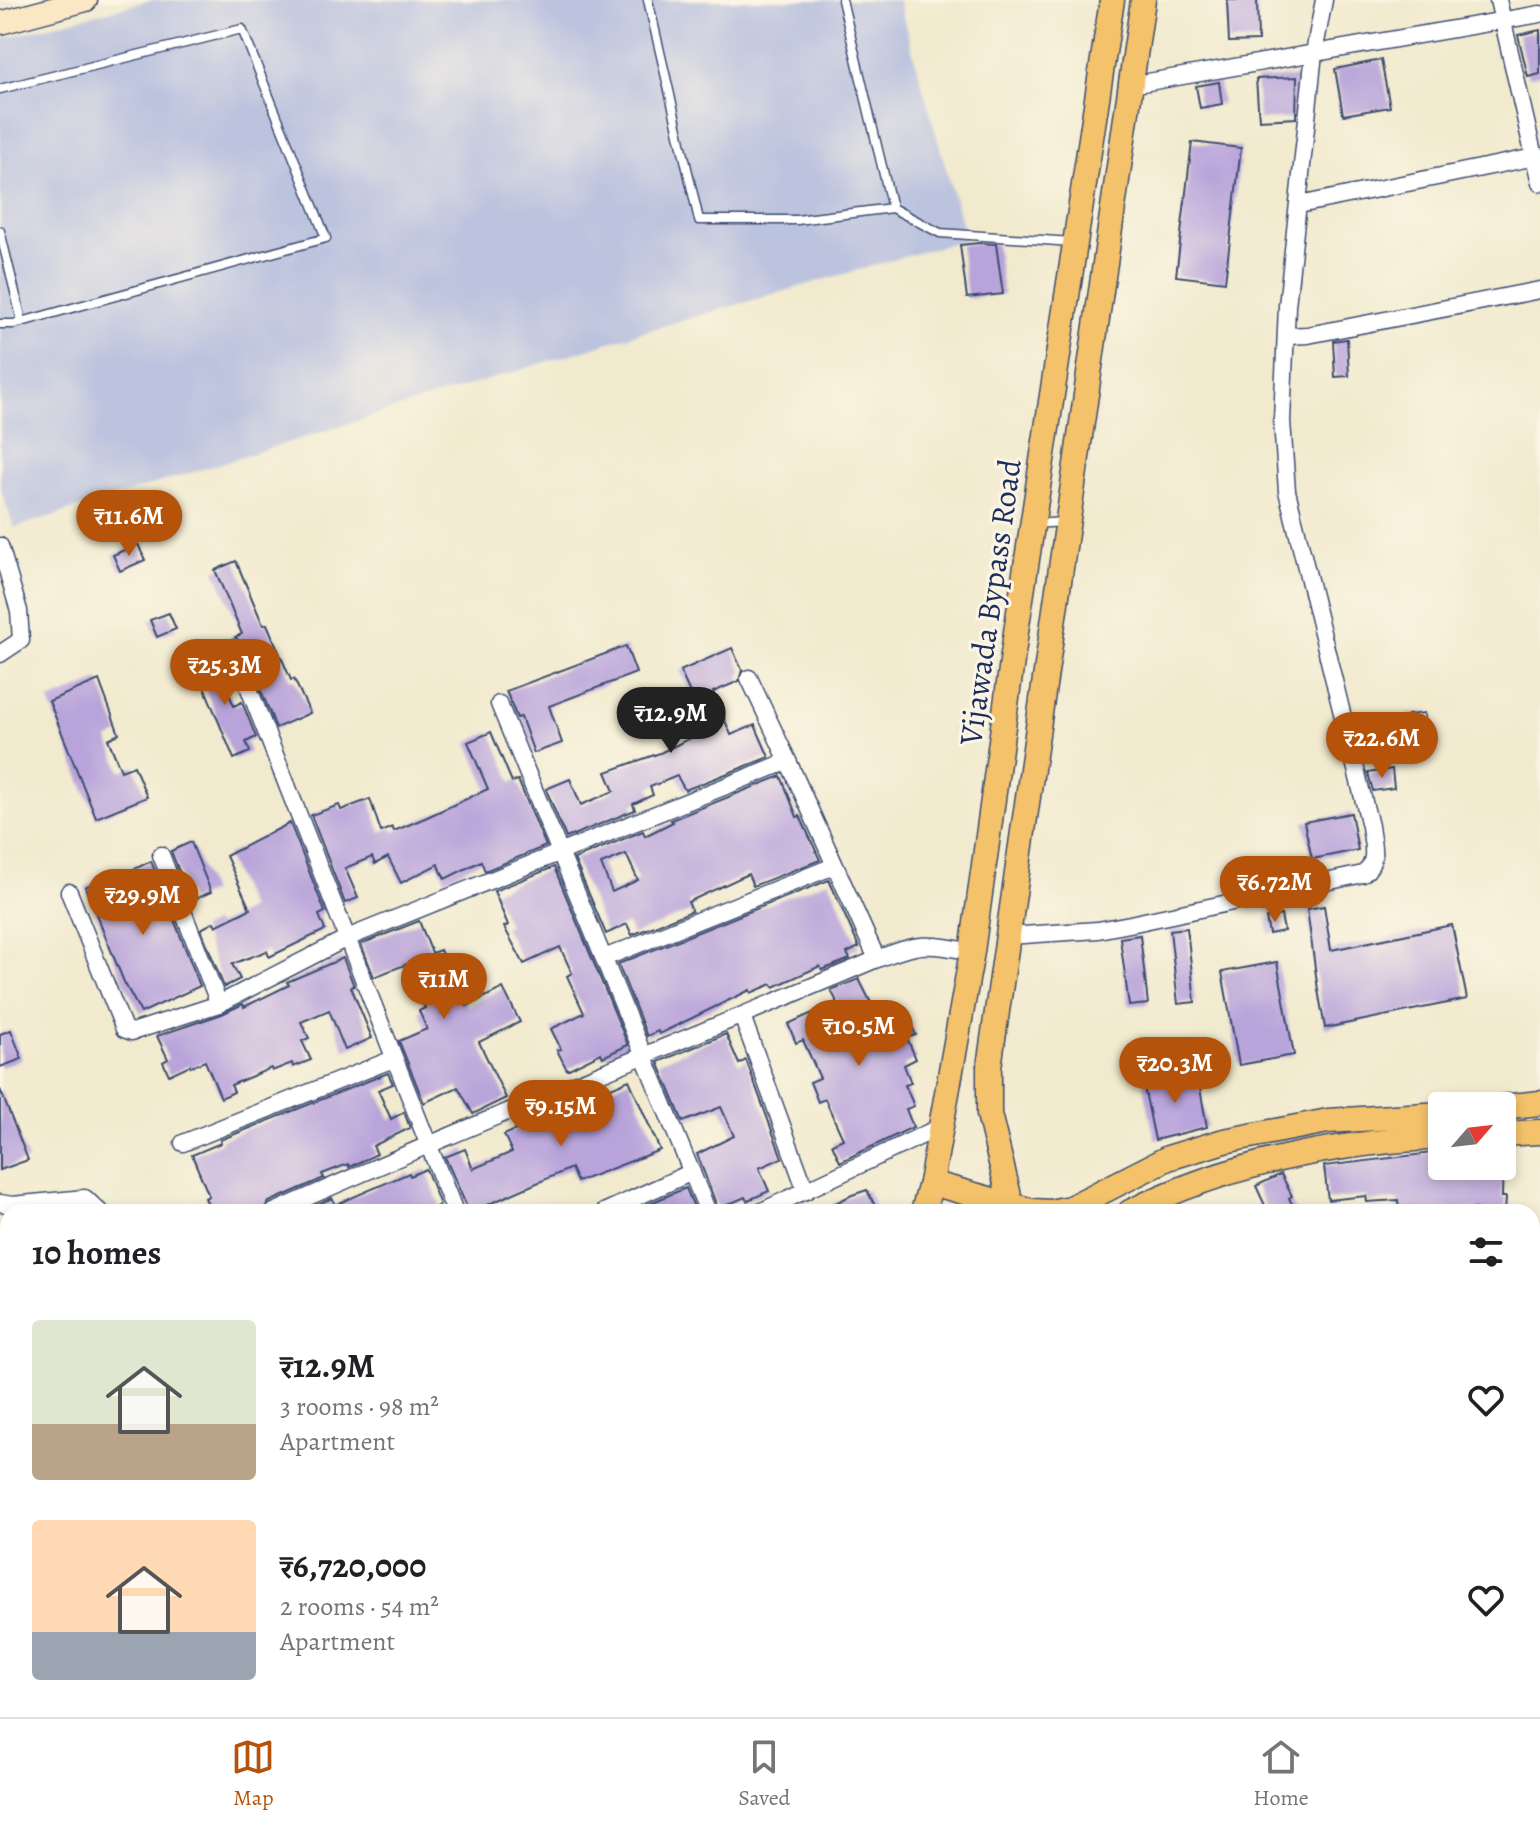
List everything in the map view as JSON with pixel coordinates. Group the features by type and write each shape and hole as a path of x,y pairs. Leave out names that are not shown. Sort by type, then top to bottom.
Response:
{"main road":[{"name":"Vijawada Bypass Road","path":"925,1204 972,952 1112,0"},
{"name":"Vijawada Bypass Road","path":"1011,1204 989,1114 989,1067 1143,0"},
{"path":"1516,1106 1540,1103"},
{"path":"1078,1204 1168,1158 1224,1141 1328,1121 1428,1115"},
{"path":"1516,1133 1540,1132"},
{"path":"1147,1204 1184,1187 1240,1168 1334,1149 1428,1138"},
{"path":"931,1183 999,1204"}],"street":[{"path":"0,23 86,0"},
{"path":"1008,936 1114,927 1363,874 1371,867 1374,857 1370,826 1287,491 1282,421 1286,336 1314,53 1324,0"},
{"path":"1498,0 1537,156 1540,183"},
{"path":"1131,85 1540,14"},
{"path":"1299,205 1537,156"},
{"path":"1286,336 1323,332 1540,290"},
{"path":"0,546 19,611 21,640 0,654"},
{"path":"233,648 452,1204"},
{"path":"749,678 877,959"},
{"path":"499,704 705,1204"},
{"path":"69,892 124,1029 132,1032 219,1004 347,938 788,761"},
{"path":"161,855 219,1004"},
{"path":"604,958 834,866"},
{"path":"292,1204 426,1144 645,1057 877,959 930,944 972,952"},
{"path":"742,1016 806,1191"},
{"path":"183,1143 393,1059"},
{"path":"778,1204 940,1127"},
{"path":"622,1204 692,1172"},
{"path":"0,1203 85,1198 91,1204"}],"lane":[{"path":"648,0 699,220 797,220 892,208 940,233 1077,238 1109,235"},
{"path":"842,0 892,208"},
{"path":"0,89 242,29 326,238 22,321 0,324"},
{"path":"0,231 22,321"},
{"path":"1033,524 1068,521"}],"shaded area":[{"path":"151,0 898,0 966,239 642,332 14,528 0,486 0,39"}],"building":[{"path":"1227,0 1257,0 1258,41 1229,42"},
{"path":"1540,30 1540,74 1528,77 1518,35"},
{"path":"1381,60 1390,107 1343,115 1335,69"},
{"path":"1297,77 1296,118 1259,120 1256,79"},
{"path":"1219,82 1222,104 1200,108 1196,86"},
{"path":"1192,142 1241,148 1225,282 1176,276"},
{"path":"996,244 1003,294 967,298 960,245"},
{"path":"1347,339 1349,376 1335,377 1333,341"},
{"path":"138,544 145,560 120,571 113,555"},
{"path":"236,561 263,625 267,624 291,680 294,679 310,713 276,728 243,644 235,637 242,634 215,570"},
{"path":"169,613 176,629 157,637 150,620"},
{"path":"626,646 636,673 549,706 562,743 534,753 521,717 517,718 506,691"},
{"path":"732,648 742,670 739,681 713,692 731,735 755,725 769,757 685,790 677,776 650,787 653,795 633,804 635,810 566,838 546,789 570,779 581,805 614,791 606,772 660,753 707,730 680,671"},
{"path":"211,652 234,706 242,702 256,737 246,742 250,752 234,759 193,660"},
{"path":"99,680 119,734 108,739 121,771 134,766 147,797 96,818 49,701"},
{"path":"1424,713 1428,740 1412,742 1408,715"},
{"path":"491,732 512,782 518,780 546,846 485,871 481,861 445,879 438,864 401,883 388,857 375,864 372,857 345,868 358,898 345,903 311,815 339,805 341,810 370,799 381,832 392,827 394,831 488,789 468,742"},
{"path":"1392,769 1394,788 1373,791 1368,773"},
{"path":"781,776 797,817 800,816 820,860 753,886 748,874 688,902 692,911 632,935 627,924 606,934 574,859 643,831 645,836 673,822 671,820","holes":["626,854 638,880 612,892 601,864"]},
{"path":"1351,813 1358,850 1312,859 1304,822"},
{"path":"290,823 325,912 319,915 325,930 269,957 267,951 232,964 240,979 224,987 201,929 214,922 216,926 250,909 226,856"},
{"path":"191,842 211,892 191,901 171,851"},
{"path":"151,861 200,986 141,1013 124,982 85,887 114,874 116,878"},
{"path":"554,867 628,1045 603,1057 601,1053 567,1070 551,1029 584,1013 567,976 572,973 560,947 524,964 504,927 508,925 494,891"},
{"path":"829,880 859,947 847,953 850,959 822,970 820,966 774,987 772,984 751,993 750,990 659,1034 658,1031 647,1036 618,964"},
{"path":"1324,906 1331,950 1452,925 1467,999 1325,1028 1307,909"},
{"path":"1281,915 1284,931 1269,934 1266,918"},
{"path":"419,921 432,953 440,950 467,1006 503,988 520,1022 479,1042 506,1098 473,1114 458,1087 424,1103 399,1041 427,1029 419,1011 425,1008 407,964 374,977 361,944"},
{"path":"1187,928 1195,1002 1178,1004 1170,930"},
{"path":"1140,935 1148,1004 1129,1006 1120,938"},
{"path":"343,958 372,1038 345,1050 329,1010 301,1022 309,1038 302,1041 311,1060 293,1067 292,1063 272,1071 271,1068 231,1085 234,1092 221,1098 205,1061 169,1075 163,1062 168,1059 157,1036 243,1004 244,1007 289,985 287,982"},
{"path":"1277,962 1294,1055 1239,1065 1222,972"},
{"path":"859,979 875,1011 887,1006 896,1025 908,1019 916,1035 907,1038 916,1059 904,1065 911,1083 905,1085 914,1106 906,1109 913,1127 840,1162 832,1144 843,1139 825,1099 818,1102 810,1082 820,1078 803,1040 796,1043 788,1024 837,1002 831,990"},
{"path":"11,1030 22,1059 0,1067 0,1034"},
{"path":"726,1034 739,1064 746,1060 782,1158 759,1168 769,1191 747,1201 745,1197 729,1204 716,1204 697,1154 734,1136 721,1107 683,1122 658,1062"},
{"path":"1197,1072 1207,1127 1155,1140 1143,1082"},
{"path":"388,1073 393,1084 378,1090 391,1119 404,1112 410,1128 373,1146 377,1154 349,1167 348,1164 322,1174 324,1178 268,1204 208,1204 205,1198 209,1196 192,1155 221,1143 220,1140"},
{"path":"629,1080 660,1150 577,1182 571,1168 489,1204 466,1204 445,1157 465,1149 473,1169 512,1152 504,1135"},
{"path":"0,1089 28,1160 0,1170"},
{"path":"1428,1153 1428,1180 1503,1180 1502,1197 1506,1197 1506,1204 1398,1204 1398,1200 1367,1202 1366,1196 1328,1200 1324,1166"},
{"path":"426,1169 440,1204 337,1204 409,1173 410,1176"},
{"path":"1281,1174 1292,1196 1289,1198 1292,1204 1264,1204 1256,1186"},
{"path":"686,1188 693,1204 649,1204"},
{"path":"867,1190 874,1204 833,1204"},
{"path":"332,1198 335,1204 319,1204"}]}
